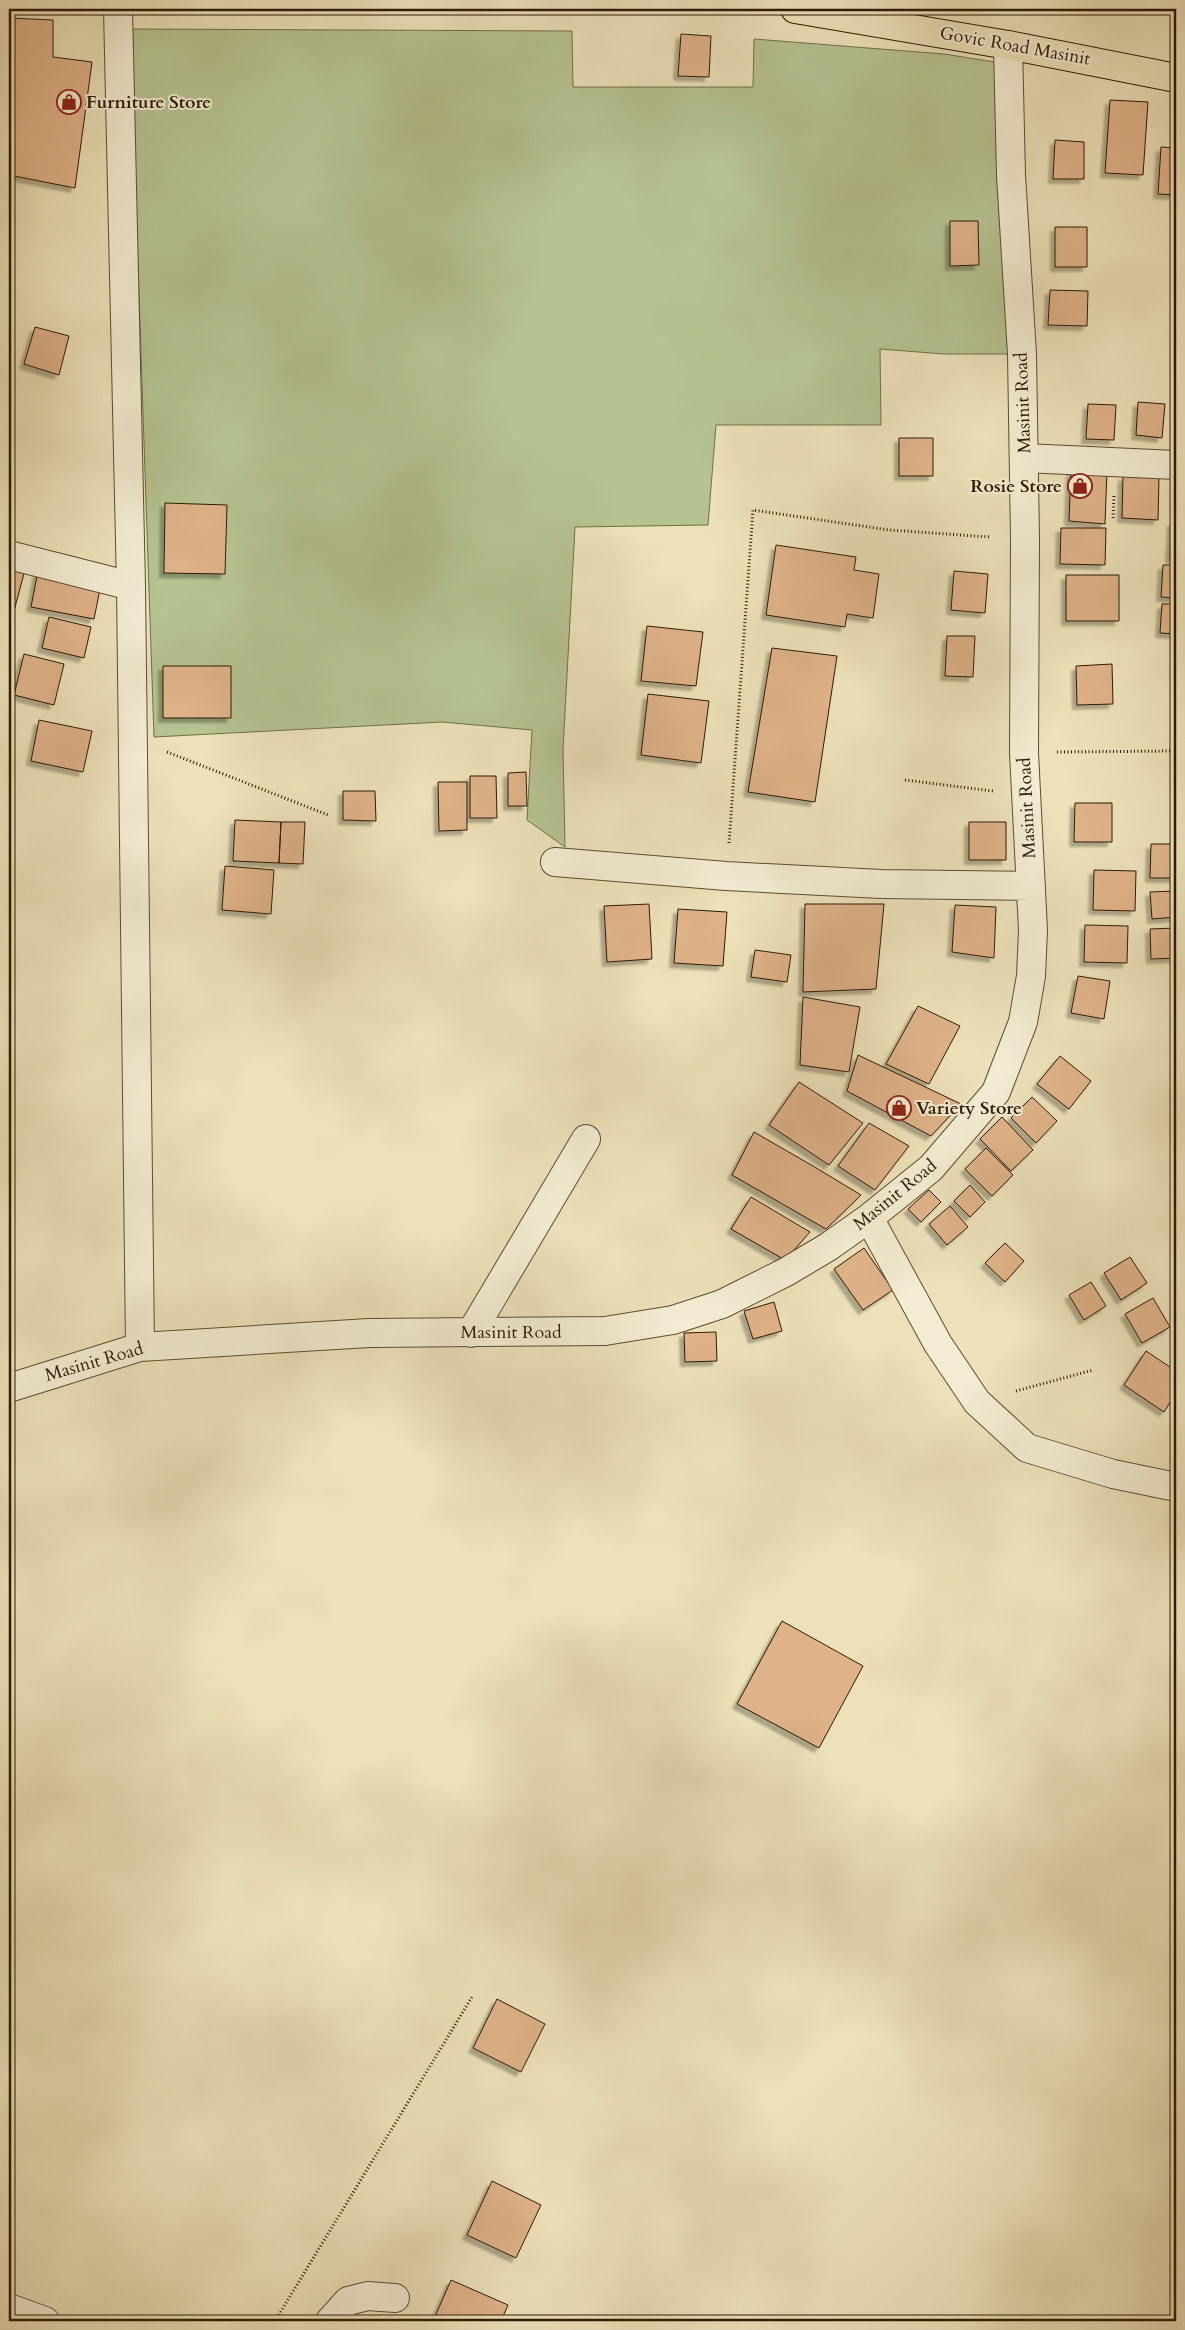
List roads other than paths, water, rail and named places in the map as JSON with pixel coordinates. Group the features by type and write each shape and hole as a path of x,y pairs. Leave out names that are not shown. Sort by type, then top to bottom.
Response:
{"main road":[{"name":"Govic Road Masinit","path":"795,9 1008,44 1176,78"}],"street":[{"path":"118,9 131,586 140,1346"},
{"name":"Masinit Road","path":"9,1388 140,1346 369,1333 605,1331 674,1320 722,1304 786,1272 828,1247 869,1218 931,1168 996,1092 1023,1022 1032,976 1031,886 1024,753 1025,539 1022,354 1011,175 1008,44"},
{"path":"1024,458 1176,465"},
{"path":"9,556 131,586"},
{"path":"556,862 726,876 880,884 1031,886"},
{"path":"471,1333 586,1139"},
{"path":"869,1218 938,1344 976,1402 1027,1448 1113,1474 1176,1487"},
{"path":"330,2321 348,2300 368,2296 395,2298"},
{"path":"9,2308 45,2321"}],"place":[{"name":"Furniture Store","path":"69,102"},
{"name":"Rosie Store","path":"1080,486"},
{"name":"Variety Store","path":"899,1108"}]}
